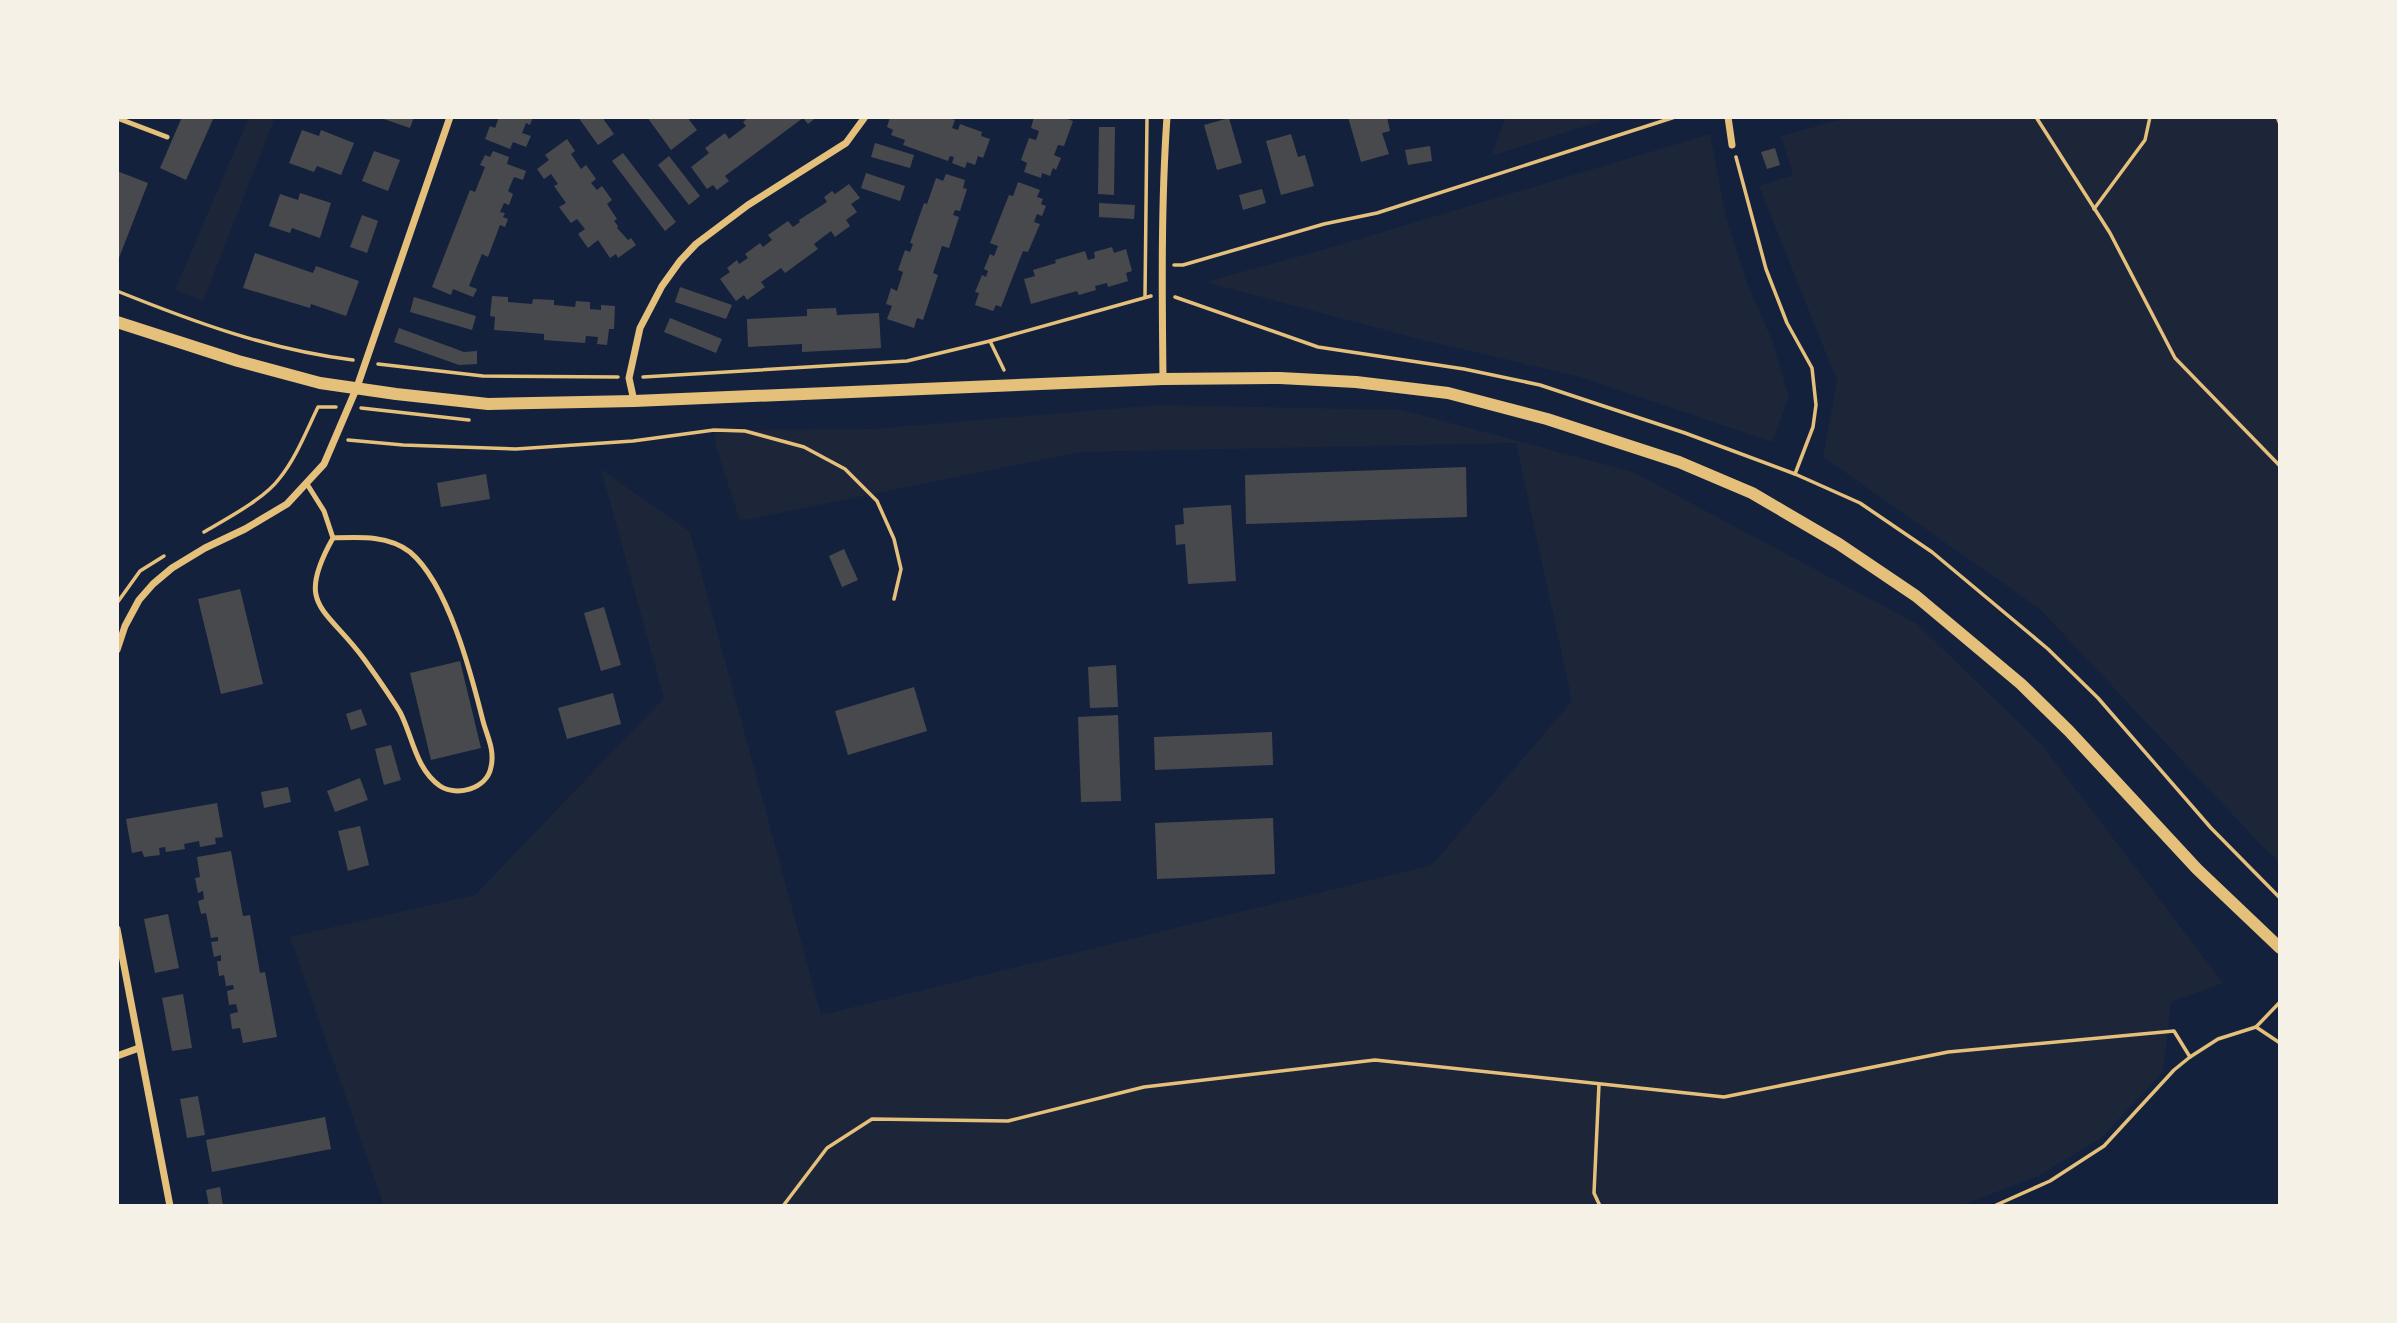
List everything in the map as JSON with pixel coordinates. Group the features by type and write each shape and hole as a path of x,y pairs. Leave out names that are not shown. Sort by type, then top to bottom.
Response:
{"street":[{"path":"117,650 139,600 152,584 205,548 245,529 287,504 324,464 357,387 450,117"},
{"path":"634,401 629,377 640,328 662,286 680,261 696,244 748,205 846,143 865,117"},
{"path":"1163,379 1161,265 1167,117"},
{"path":"1728,117 1732,145"},
{"path":"117,322 238,361 320,383 488,404 634,401 1163,379 1280,378 1356,382 1448,393 1547,419 1679,462 1752,493 1839,544 1916,596 2021,684 2069,731 2197,869 2280,948"},
{"path":"117,929 170,1206"},
{"path":"117,1056 139,1048"}],"lane":[{"path":"117,118 167,137"},
{"path":"307,484 324,511 333,538 320,562 313,590 323,612 352,643 383,685 401,715 413,750 438,784 450,791 465,791 478,785 488,776 492,747 449,612 427,572 410,553 394,542 366,537 333,538"}],"path":[{"path":"1144,298 1147,117"},
{"path":"1161,265 1182,265 1324,224 1377,213 1675,117"},
{"path":"2036,117 2110,233 2175,358 2280,466"},
{"path":"2094,209 2145,140 2150,117"},
{"path":"2277,117 2280,124"},
{"path":"1732,145 1766,269 1787,323 1812,368 1816,405 1813,427 1795,474"},
{"path":"117,291 190,321 259,342 324,356 401,368 483,376 629,377 907,361 1163,293 1318,347 1464,369 1540,385 1685,433 1795,474 1860,503 1932,552 2048,649 2098,698 2211,828 2280,898"},
{"path":"990,341 1012,386"},
{"path":"194,538 238,512 278,481 298,449 318,407 348,407 468,421"},
{"path":"335,439 403,445 516,449 633,441 714,430 745,432 804,447 845,469 877,501 894,539 901,569 894,599"},
{"path":"117,603 140,571 173,551"},
{"path":"1994,1206 2050,1181 2104,1146 2174,1070 2218,1039 2256,1027 2280,1002"},
{"path":"2256,1027 2280,1043"},
{"path":"783,1206 827,1148 872,1119 1008,1121 1144,1087 1375,1060 1724,1097 1948,1052 2174,1031 2190,1057"},
{"path":"1599,1084 1594,1193 1600,1206"}],"shaded area":[{"path":"249,117 275,117 203,301 175,290"},
{"path":"1506,117 1614,117 1491,156"},
{"path":"1849,117 2280,117 2280,862 2040,609 1823,457 1837,381 1759,186 1793,175 1781,136"},
{"path":"1710,134 1726,217 1746,281 1772,340 1789,397 1772,442 1581,377 1423,340 1205,282 1329,248"},
{"path":"1158,405 1402,410 1633,472 1917,624 2043,746 2223,983 2171,1002 2163,1072 2100,1139 2038,1176 1960,1206 384,1206 290,937 475,895 664,698 601,469 690,532 821,1015 1432,865 1572,701 1516,443 1080,452 740,521 716,447 714,430 872,429"}],"building":[{"path":"182,117 214,117 186,180 160,168"},
{"path":"378,117 414,117 410,128"},
{"path":"499,117 533,117 530,125 526,123 522,133 531,136 526,147 513,142 510,149 485,139 490,126 495,128"},
{"path":"578,117 602,117 614,134 598,145"},
{"path":"647,117 687,117 697,130 671,150"},
{"path":"749,117 817,117 808,124 803,118 725,176 729,181 717,190 713,185 707,189 691,167 709,153 705,148 725,133 729,139 746,126 743,122"},
{"path":"890,117 947,117 955,120 952,128 958,130 960,124 982,132 981,136 990,139 983,158 978,156 975,165 967,162 965,168 952,163 954,157 950,156 948,161 903,145 905,140 891,135 893,130 887,127"},
{"path":"1034,117 1068,117 1067,119 1073,121 1064,146 1058,145 1054,155 1061,158 1056,170 1053,168 1050,176 1042,173 1041,178 1024,172 1027,163 1021,160 1029,138 1036,140 1039,131 1031,128"},
{"path":"1348,117 1387,117 1390,131 1382,133 1389,154 1361,162"},
{"path":"1229,118 1242,163 1217,170 1204,125"},
{"path":"1099,127 1115,127 1114,195 1098,194"},
{"path":"302,130 319,136 321,130 354,143 341,175 317,166 314,172 289,163"},
{"path":"1291,134 1298,157 1305,155 1314,186 1281,195 1266,141"},
{"path":"567,139 575,151 571,154 581,169 586,165 596,179 591,183 597,190 602,186 612,200 607,204 617,219 614,221 617,228 636,245 618,258 616,254 610,258 598,240 588,248 578,234 585,229 577,219 571,223 559,207 566,203 554,186 558,184 551,174 544,179 537,169 549,160 545,155"},
{"path":"875,143 914,155 910,168 871,157"},
{"path":"1430,146 1432,161 1408,165 1405,150"},
{"path":"1775,148 1780,165 1767,169 1761,152"},
{"path":"374,151 400,160 388,191 362,181"},
{"path":"493,151 509,157 507,164 526,171 523,180 514,177 508,191 513,194 509,205 504,203 500,212 505,213 503,217 508,219 505,227 500,225 488,257 482,254 469,286 477,289 473,297 453,289 451,295 432,287 470,190 475,192 485,167 480,165 485,155 490,157"},
{"path":"623,153 676,222 665,231 612,161"},
{"path":"669,156 700,196 689,205 658,165"},
{"path":"117,171 148,183 117,263"},
{"path":"866,173 905,186 900,201 861,188"},
{"path":"946,174 965,180 963,188 967,189 960,211 955,210 953,215 959,217 949,248 942,246 933,273 938,275 923,320 917,318 914,328 887,319 892,306 886,304 891,288 897,291 903,272 898,270 905,250 910,252 913,244 910,243 924,203 927,204 936,178 943,181"},
{"path":"1018,182 1040,190 1037,197 1043,199 1041,204 1046,206 1042,216 1037,214 1034,222 1040,224 1028,252 1023,251 1001,307 996,305 993,311 975,305 979,293 975,292 982,275 986,277 988,271 984,269 990,254 994,256 998,246 990,243 1009,195 1013,196"},
{"path":"849,184 860,198 851,204 857,212 846,220 850,226 835,237 831,231 814,244 818,249 785,273 781,268 761,282 765,287 747,300 744,295 736,301 720,279 730,272 727,268 737,260 739,264 748,258 745,254 760,243 763,247 772,240 768,235 788,221 793,227 827,202 824,197 832,191 835,194"},
{"path":"1262,189 1266,203 1243,210 1239,195"},
{"path":"300,193 331,203 320,238 292,228 290,233 269,226 280,194 298,200"},
{"path":"1099,203 1135,205 1134,219 1099,217"},
{"path":"362,215 378,221 367,253 350,247"},
{"path":"1112,247 1114,253 1126,249 1132,271 1126,273 1128,281 1108,287 1107,283 1095,286 1096,290 1079,295 1077,291 1031,304 1024,279 1035,276 1033,270 1085,251 1088,260 1095,258 1094,252"},
{"path":"255,253 313,273 316,266 359,281 346,316 311,304 310,308 243,288"},
{"path":"680,287 732,305 726,319 675,302"},
{"path":"492,296 508,297 508,302 532,304 533,299 554,300 554,305 575,307 576,301 590,302 590,309 601,310 601,305 615,306 614,329 609,329 607,345 597,344 598,337 586,336 585,343 544,340 544,334 494,330 495,317 490,316"},
{"path":"414,297 476,316 472,330 410,312"},
{"path":"836,308 837,315 879,313 881,348 802,352 802,344 748,347 747,319 807,316 807,309"},
{"path":"670,318 722,339 716,353 664,332"},
{"path":"399,328 464,352 477,351 477,364 459,365 394,342"},
{"path":"1466,467 1467,517 1246,524 1245,475"},
{"path":"486,474 490,499 441,507 437,483"},
{"path":"1231,505 1236,581 1188,584 1185,544 1176,545 1175,525 1184,524 1183,508"},
{"path":"844,549 858,580 842,587 829,556"},
{"path":"240,589 263,684 221,694 198,599"},
{"path":"604,607 621,665 601,671 584,613"},
{"path":"460,661 481,748 431,760 410,673"},
{"path":"1116,665 1118,707 1090,708 1088,667"},
{"path":"914,687 927,731 848,755 835,711"},
{"path":"613,693 621,724 567,739 558,708"},
{"path":"361,709 367,725 351,730 346,714"},
{"path":"1118,715 1121,801 1081,802 1078,717"},
{"path":"1272,732 1273,765 1155,770 1154,737"},
{"path":"391,745 401,780 384,785 375,749"},
{"path":"360,778 368,800 335,812 327,791"},
{"path":"288,787 291,802 264,808 261,792"},
{"path":"217,803 223,837 215,838 216,844 200,847 199,841 184,844 185,849 166,852 165,847 159,848 160,855 144,857 142,851 132,853 126,819"},
{"path":"1273,818 1275,874 1157,879 1155,823"},
{"path":"360,826 369,865 348,871 338,831"},
{"path":"231,851 243,916 250,915 260,973 265,972 277,1037 243,1043 240,1028 232,1029 230,1014 238,1012 236,1004 229,1005 227,991 234,989 233,985 226,986 224,975 219,976 217,961 221,961 221,955 214,957 211,942 218,941 218,937 211,938 206,913 201,914 198,901 204,899 203,891 198,893 195,878 200,877 197,857"},
{"path":"168,914 179,968 155,973 144,919"},
{"path":"183,994 192,1048 172,1051 162,998"},
{"path":"198,1096 205,1135 187,1138 180,1099"},
{"path":"325,1117 331,1149 212,1172 206,1140"},
{"path":"220,1187 223,1206 209,1206 206,1190"}]}
